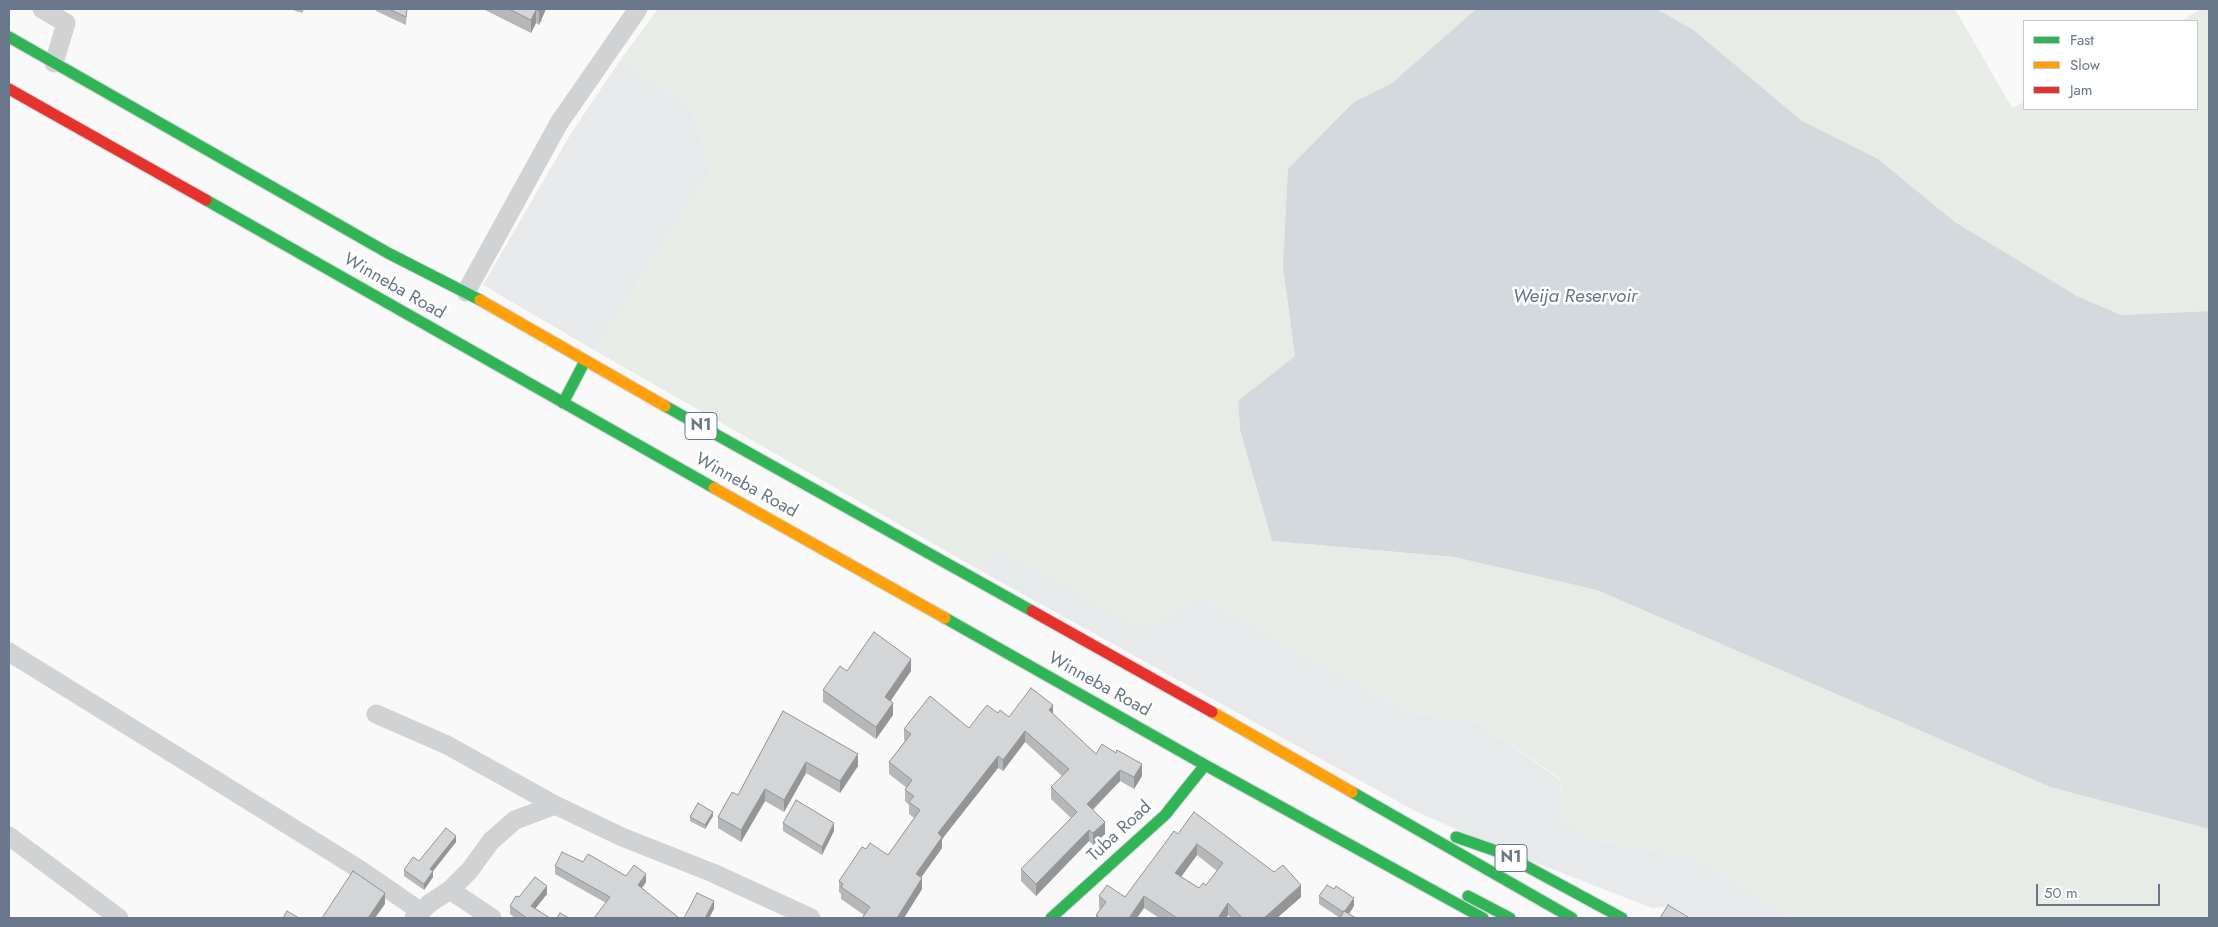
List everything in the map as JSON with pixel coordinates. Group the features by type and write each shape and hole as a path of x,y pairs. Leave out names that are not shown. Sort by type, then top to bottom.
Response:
{"main road":[{"name":"Winneba Road","path":"9,37 388,253 466,292 584,361 1234,724 1572,918"},
{"name":"Winneba Road","path":"9,89 1205,765 1483,918"},
{"path":"563,403 584,361"},
{"name":"Tuba Road","path":"1051,918 1166,815 1205,765"},
{"name":"Winneba Road","path":"1394,815 1488,859 1583,911"},
{"name":"Winneba Road","path":"1394,815 1502,853 1622,918"},
{"name":"Winneba Road","path":"1416,881 1463,918"},
{"name":"Winneba Road","path":"1416,881 1475,898 1510,918"}],"street":[{"path":"42,9 66,23 54,63"},
{"path":"466,292 560,123 638,9"},
{"path":"9,652 359,869 417,915 450,890 470,870 491,841 515,820 555,805"},
{"path":"376,714 448,745 555,805 622,837 713,873 812,918"},
{"path":"9,836 119,918"},
{"path":"450,890 492,918"}],"shaded area":[{"path":"658,9 1476,9 1392,83 1354,102 1283,268 1295,356 1238,402 1240,430 1272,541 1454,557 1597,590 2050,787 2209,829 2209,918 1795,918 1692,856 1594,839 1562,820 1560,779 1477,721 1410,712 1201,598 1142,630 995,549 981,571 594,350 711,172 692,108 621,59"},
{"path":"1657,9 1955,9 2012,108 2023,102 2023,110 2198,110 2198,20 2184,20 2200,9 2209,9 2209,311 2121,315 2077,296 1955,222 1878,159 1802,121 1695,31"},
{"path":"621,59 692,108 711,172 594,350 483,285 570,135"},
{"path":"995,549 1142,629 1201,598 1410,712 1477,721 1560,780 1562,820 1594,839 1692,856 1795,918 1693,918 1671,906 1652,908 1508,852 1415,811 981,571"}],"water":[{"name":"Weija Reservoir","path":"1476,9 1657,9 1695,31 1802,121 1878,159 1955,222 2077,296 2121,315 2209,311 2209,829 2050,787 1597,590 1454,557 1272,541 1240,430 1238,401 1295,356 1283,268 1288,169 1354,102 1392,83"}],"building":[{"path":"389,9 407,9 406,17"},
{"path":"509,9 540,9 539,11 536,10 531,20"},
{"path":"874,632 911,659 885,697 893,703 876,727 823,690 840,666 847,671"},
{"path":"1031,688 1053,705 1049,710 1096,754 1102,744 1116,753 1117,750 1142,764 1134,777 1120,770 1087,804 1105,822 1093,833 1089,830 1036,884 1021,869 1077,812 1051,787 1069,769 1025,731 1003,760 998,756 938,833 942,837 916,874 922,878 897,918 862,918 870,907 841,887 843,884 839,881 862,847 866,849 870,843 888,855 920,810 909,802 914,796 905,790 912,780 889,762 911,734 904,729 930,696 969,728 987,705 998,713 1000,710 1009,717"},
{"path":"783,711 858,754 840,781 806,762 784,800 765,789 741,830 718,817 732,792 738,795"},
{"path":"796,800 834,823 822,847 783,823"},
{"path":"698,803 713,812 705,825 690,817"},
{"path":"1194,812 1274,872 1283,865 1301,885 1264,918 1242,918 1228,903 1218,918 1177,918 1144,896 1129,918 1096,918 1098,916 1096,915 1106,902 1099,896 1107,885 1125,897 1174,831 1178,834","holes":["1197,844 1223,863 1206,885 1203,883 1199,888 1175,873"]},
{"path":"446,828 456,836 430,869 433,871 424,884 404,870 413,857 419,861"},
{"path":"562,852 583,862 588,854 626,876 634,865 646,874 638,885 679,918 594,918 610,897 555,866"},
{"path":"353,871 385,893 368,918 322,918"},
{"path":"535,877 547,886 531,906 550,918 527,918 510,906 516,896 519,897"},
{"path":"1327,885 1334,889 1336,886 1354,898 1345,911 1343,912 1319,896"},
{"path":"697,893 714,901 705,918 684,918"},
{"path":"1668,905 1690,918 1660,918"},
{"path":"287,911 299,918 283,918"},
{"path":"1344,911 1356,918 1340,918"},
{"path":"560,913 569,918 557,918"}],"traffic: fast":[{"path":"9,37 388,253 480,300"},
{"path":"206,200 714,488"},
{"path":"563,403 585,361"},
{"path":"665,406 1032,611"},
{"path":"945,618 1205,765 1483,918"},
{"path":"1051,918 1165,815 1205,765"},
{"path":"1352,792 1572,918"},
{"path":"1456,837 1502,853 1622,918"},
{"path":"1468,896 1510,918"}],"traffic: slow":[{"path":"480,300 665,406"},
{"path":"714,488 945,618"},
{"path":"1212,712 1352,792"}],"traffic: jam":[{"path":"9,89 206,200"},
{"path":"1032,611 1212,712"}]}
